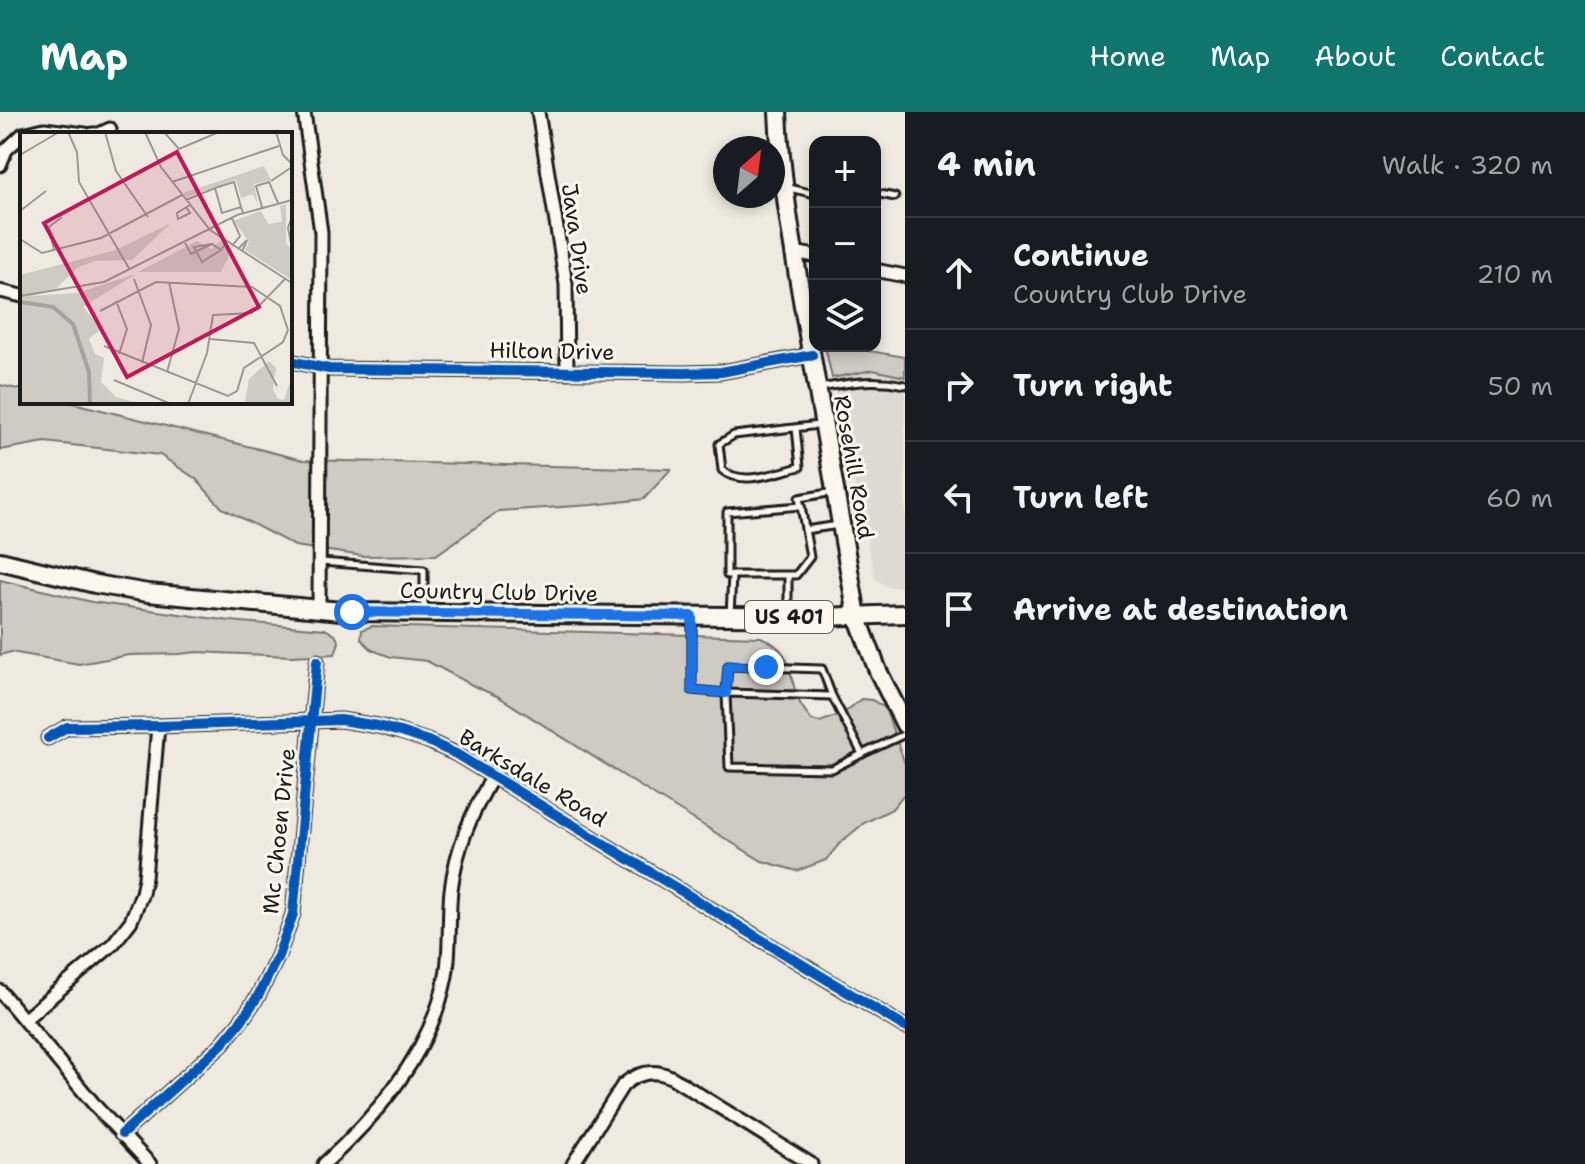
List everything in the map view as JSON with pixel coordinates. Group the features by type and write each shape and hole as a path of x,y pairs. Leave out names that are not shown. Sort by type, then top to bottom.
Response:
{"main road":[{"name":"Rosehill Road","path":"778,112 779,136"},
{"name":"Rosehill Road","path":"785,194 857,616 878,671 905,725"},
{"name":"Country Club Drive","path":"0,561 95,584 148,593 352,612 788,617 905,614"}],"street":[{"path":"304,112 321,232 319,609"},
{"name":"Java Drive","path":"538,112 566,284 567,372"},
{"path":"31,132 44,129 69,132"},
{"path":"103,132 110,129"},
{"path":"0,165 6,150 20,137"},
{"path":"794,252 809,255"},
{"path":"881,271 905,276"},
{"path":"0,291 20,296"},
{"name":"Hilton Drive","path":"292,361 329,369 721,372 812,355"},
{"name":"Mc Choen Drive","path":"122,1134 222,1044 258,996 274,966 293,914 317,661"},
{"name":"Barksdale Road","path":"48,738 67,727 310,720 341,720 400,732 456,754 905,1027"},
{"path":"24,1020 113,944 138,907 145,878 158,726"},
{"path":"324,1164 405,1075 429,1028 446,975 452,888 459,849 475,807 493,776"},
{"path":"0,991 98,1109 150,1164"},
{"path":"573,1164 623,1085 635,1076 657,1072 671,1077 811,1164"}],"lane":[{"path":"785,187 809,193"},
{"path":"881,194 895,197"},
{"path":"818,388 863,380 905,385"},
{"path":"796,428 800,467 754,477 735,477 722,470 719,447 722,441 734,435 824,424"},
{"path":"801,506 727,512 727,575 796,575 810,557 801,506 799,498 836,492"},
{"path":"805,530 841,525"},
{"path":"320,562 424,570 424,613"},
{"path":"729,616 732,576"},
{"path":"788,576 788,617"},
{"path":"692,616 692,690 726,693 807,692 832,696"},
{"path":"862,754 832,696 822,669 752,670 728,666 729,767 832,769 905,734"}],"shaded area":[{"path":"826,352 875,352 905,357 905,377 873,370 832,378"},
{"path":"873,370 905,377 905,587 887,587 875,578 832,378"},
{"path":"0,385 20,390 20,404 77,404 303,460 671,469 644,499 499,511 436,555 363,556 295,546 222,508 196,479 160,455 45,442 0,450"},
{"path":"0,580 92,602 230,621 325,629 335,635 339,642 335,654 290,656 197,652 129,655 79,664 11,652 0,655"},
{"path":"372,626 761,637 772,643 785,657 800,703 812,720 820,722 844,713 861,699 872,700 885,708 905,764 905,793 892,809 864,823 840,843 826,860 797,871 762,861 499,697 427,661 391,657 372,650 361,639 362,630"}],"cycle path":[{"path":"292,361 329,369 684,373 721,372 812,355"},
{"path":"122,1134 222,1044 258,996 278,956 293,914 317,661"},
{"path":"48,738 67,727 341,720 378,726 428,741 456,754 905,1027"}],"route":[{"path":"352,612 692,616 692,690 726,693 728,666 766,667"}]}
